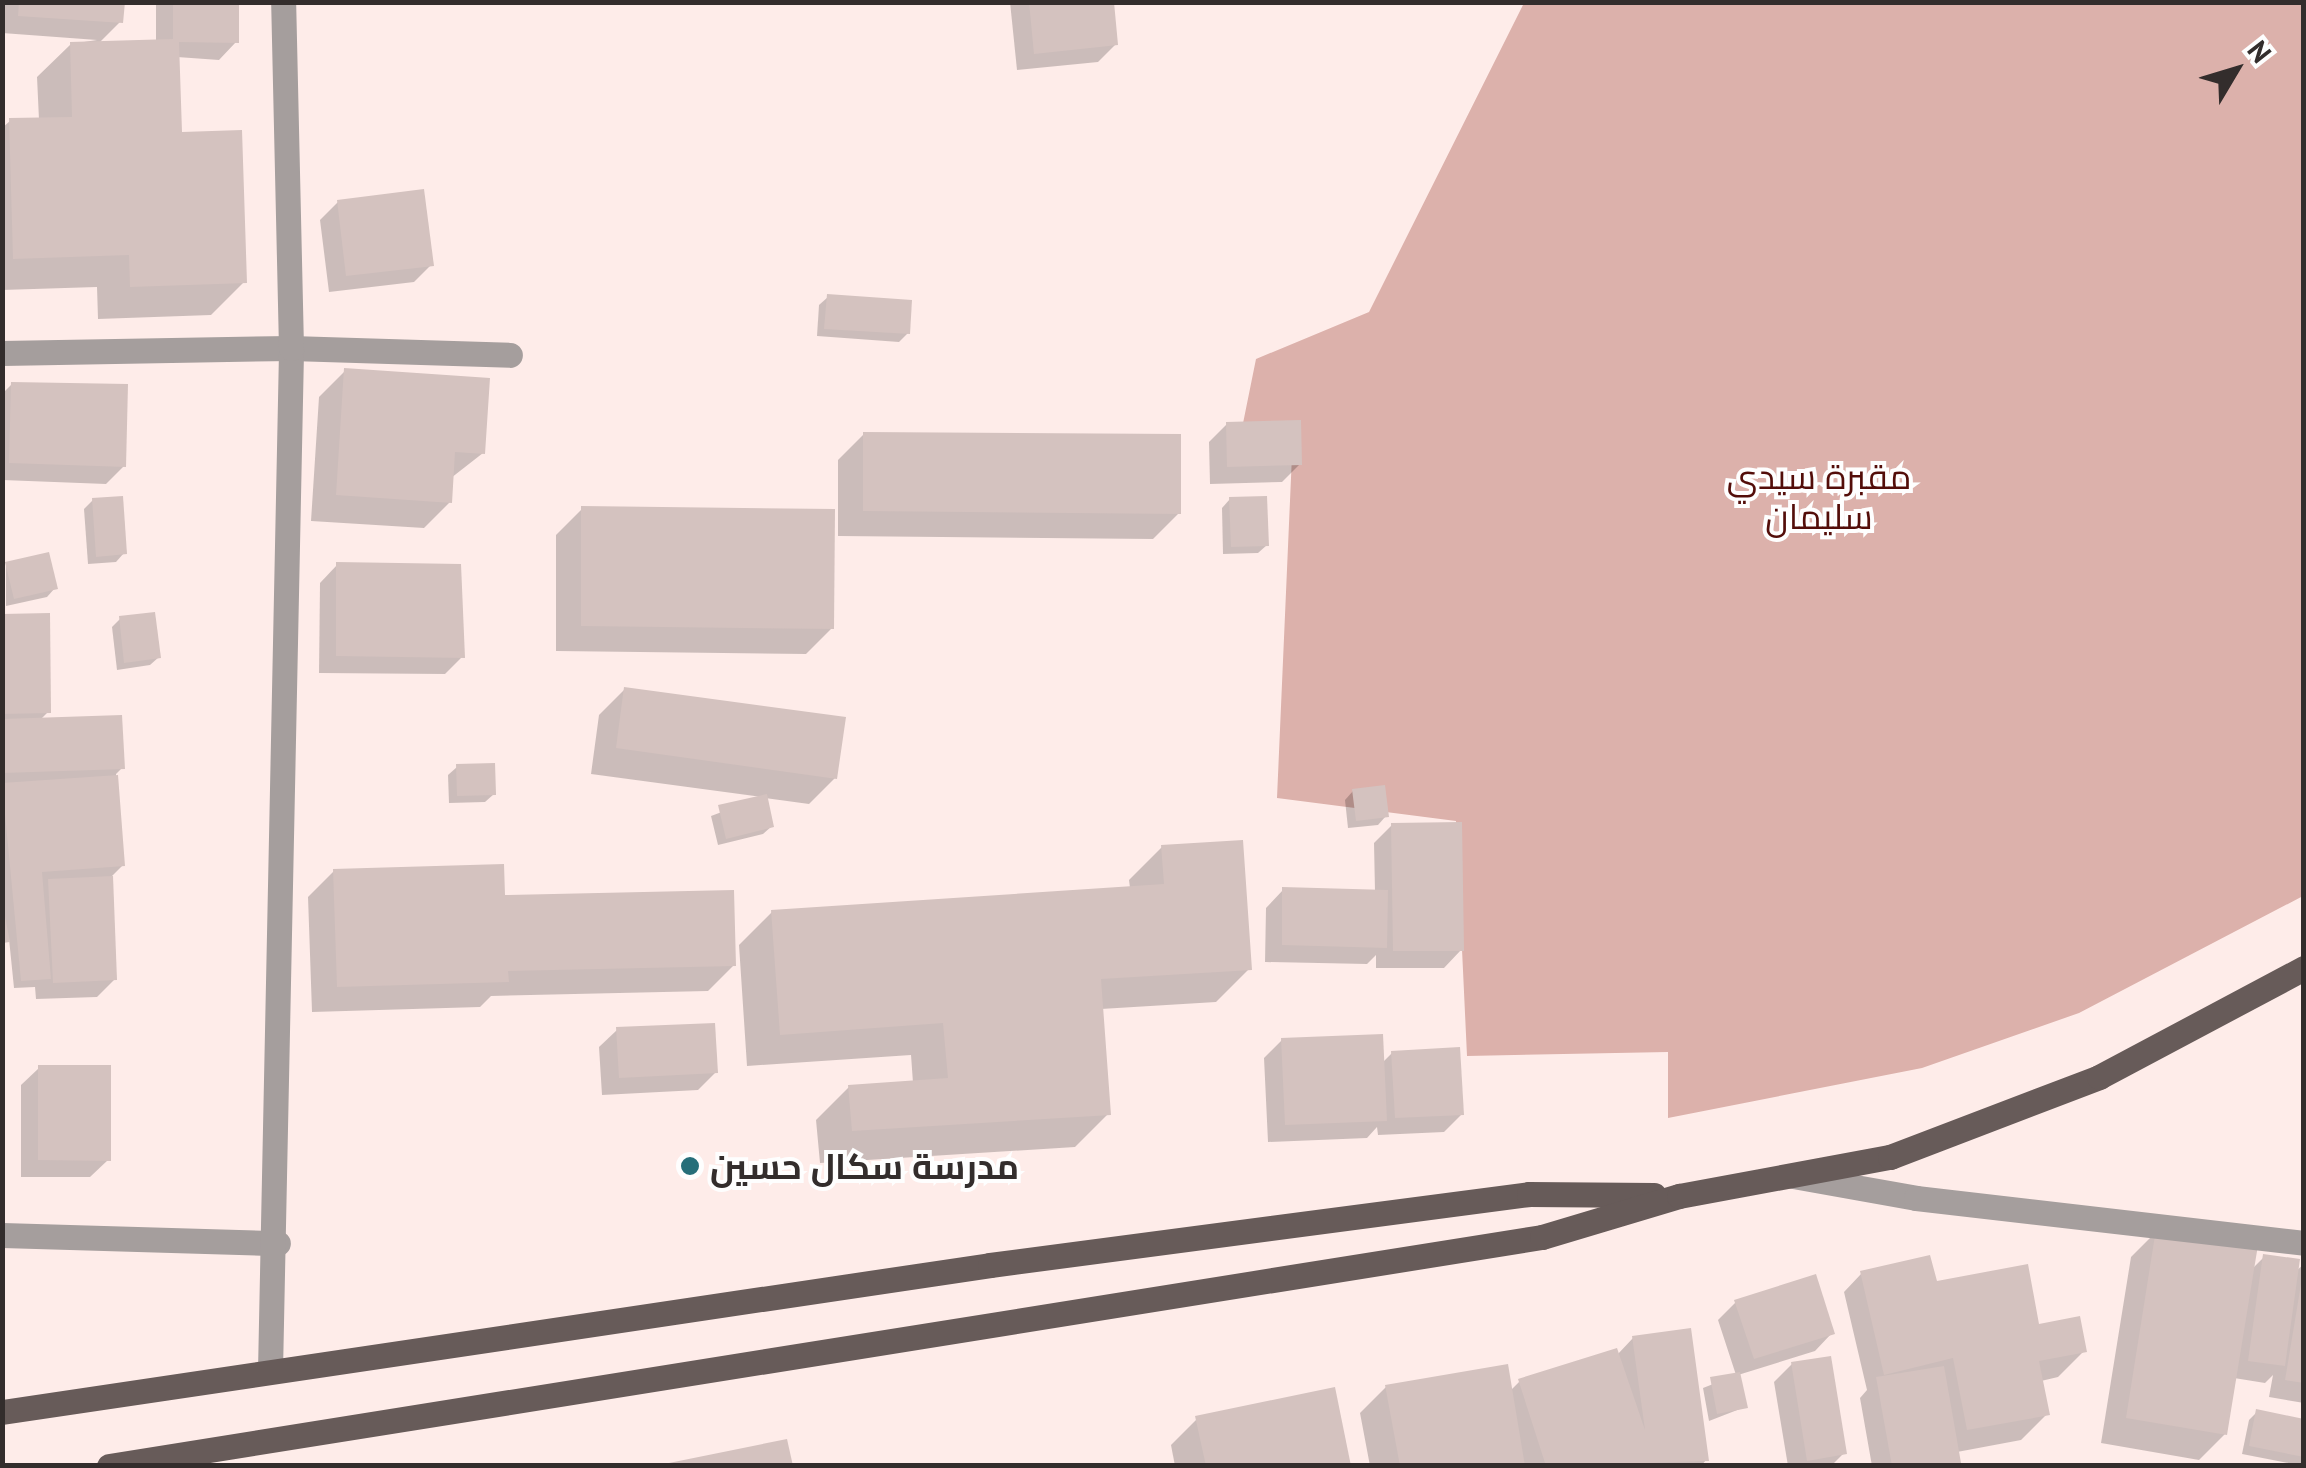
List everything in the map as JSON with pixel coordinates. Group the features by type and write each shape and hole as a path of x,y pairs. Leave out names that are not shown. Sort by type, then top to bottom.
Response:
{"main road":[{"path":"108,1466 1542,1237 1679,1196 1890,1157 2099,1077 2304,968"},
{"path":"2,1412 1529,1194 1679,1196"}],"street":[{"path":"270,1371 278,1243 291,348 284,2"},
{"path":"2,354 291,348 510,354"},
{"path":"1793,1176 1916,1198 2304,1243"},
{"path":"2,1235 278,1243"}],"green space":[{"name":"مقبرة سيدي سليمان","path":"1524,3 2303,3 2303,896 2079,1013 1922,1068 1668,1118 1668,1052 1467,1056 1456,821 1277,798 1292,455 1237,453 1256,359 1369,312"}],"building":[{"path":"19,2 125,2 123,23 18,16"},
{"path":"173,2 239,2 239,43 179,42 182,132 242,130 247,283 130,287 129,255 13,259 9,118 72,117 70,42 173,39"},
{"path":"1029,2 1114,2 1118,45 1034,54"},
{"path":"424,189 434,266 346,276 337,200"},
{"path":"827,294 912,300 910,334 824,329"},
{"path":"344,368 490,378 485,454 455,452 452,503 336,495"},
{"path":"11,382 128,384 126,467 9,463"},
{"path":"1301,420 1302,465 1227,467 1226,422"},
{"path":"863,432 1181,434 1181,514 863,511"},
{"path":"123,496 127,554 96,557 92,498"},
{"path":"1267,496 1269,546 1231,547 1229,497"},
{"path":"581,506 835,509 834,629 581,626"},
{"path":"49,552 58,589 14,599 5,562"},
{"path":"336,562 461,564 465,658 336,656"},
{"path":"155,612 161,658 124,663 119,616"},
{"path":"50,613 51,713 2,714 2,614"},
{"path":"624,687 846,717 837,779 616,748"},
{"path":"122,715 125,769 2,773 2,719"},
{"path":"495,763 496,795 457,796 456,764"},
{"path":"118,775 125,866 42,872 51,979 21,981 2,783"},
{"path":"1385,785 1389,817 1356,821 1352,789"},
{"path":"767,794 774,827 726,839 718,805"},
{"path":"1462,822 1464,951 1393,951 1391,823"},
{"path":"1243,840 1252,970 1101,979 1111,1115 852,1131 848,1085 948,1078 943,1023 780,1035 771,910 1164,884 1161,845"},
{"path":"504,864 505,895 734,890 736,966 508,971 509,982 337,987 333,869"},
{"path":"113,876 117,980 53,983 48,879"},
{"path":"1282,887 1388,890 1387,948 1282,945"},
{"path":"2,901 10,942 2,943"},
{"path":"715,1023 718,1073 619,1078 616,1027"},
{"path":"1383,1034 1387,1121 1285,1125 1281,1038"},
{"path":"1460,1047 1464,1115 1395,1118 1391,1051"},
{"path":"38,1065 111,1065 111,1161 38,1160"},
{"path":"2156,1229 2258,1245 2227,1435 2126,1418"},
{"path":"2263,1254 2300,1259 2285,1366 2248,1361"},
{"path":"1930,1255 1937,1281 2028,1264 2039,1324 2080,1316 2087,1352 2039,1361 2050,1415 1967,1430 1953,1358 1884,1375 1860,1271"},
{"path":"1816,1274 1835,1334 1754,1359 1734,1300"},
{"path":"2301,1284 2304,1285 2304,1383 2285,1380"},
{"path":"1691,1328 1709,1461 1546,1466 1518,1379 1617,1348 1645,1430 1632,1336"},
{"path":"1831,1356 1847,1454 1807,1461 1791,1362"},
{"path":"1508,1364 1525,1466 1400,1466 1385,1385"},
{"path":"1944,1366 1961,1463 1892,1466 1876,1377"},
{"path":"1740,1372 1748,1408 1717,1414 1710,1377"},
{"path":"1335,1387 1351,1466 1206,1466 1195,1416"},
{"path":"2256,1409 2304,1419 2304,1457 2249,1446"},
{"path":"787,1439 793,1466 664,1464"}],"place":[{"name":"مدرسة سكال حسين","path":"690,1166"}]}
